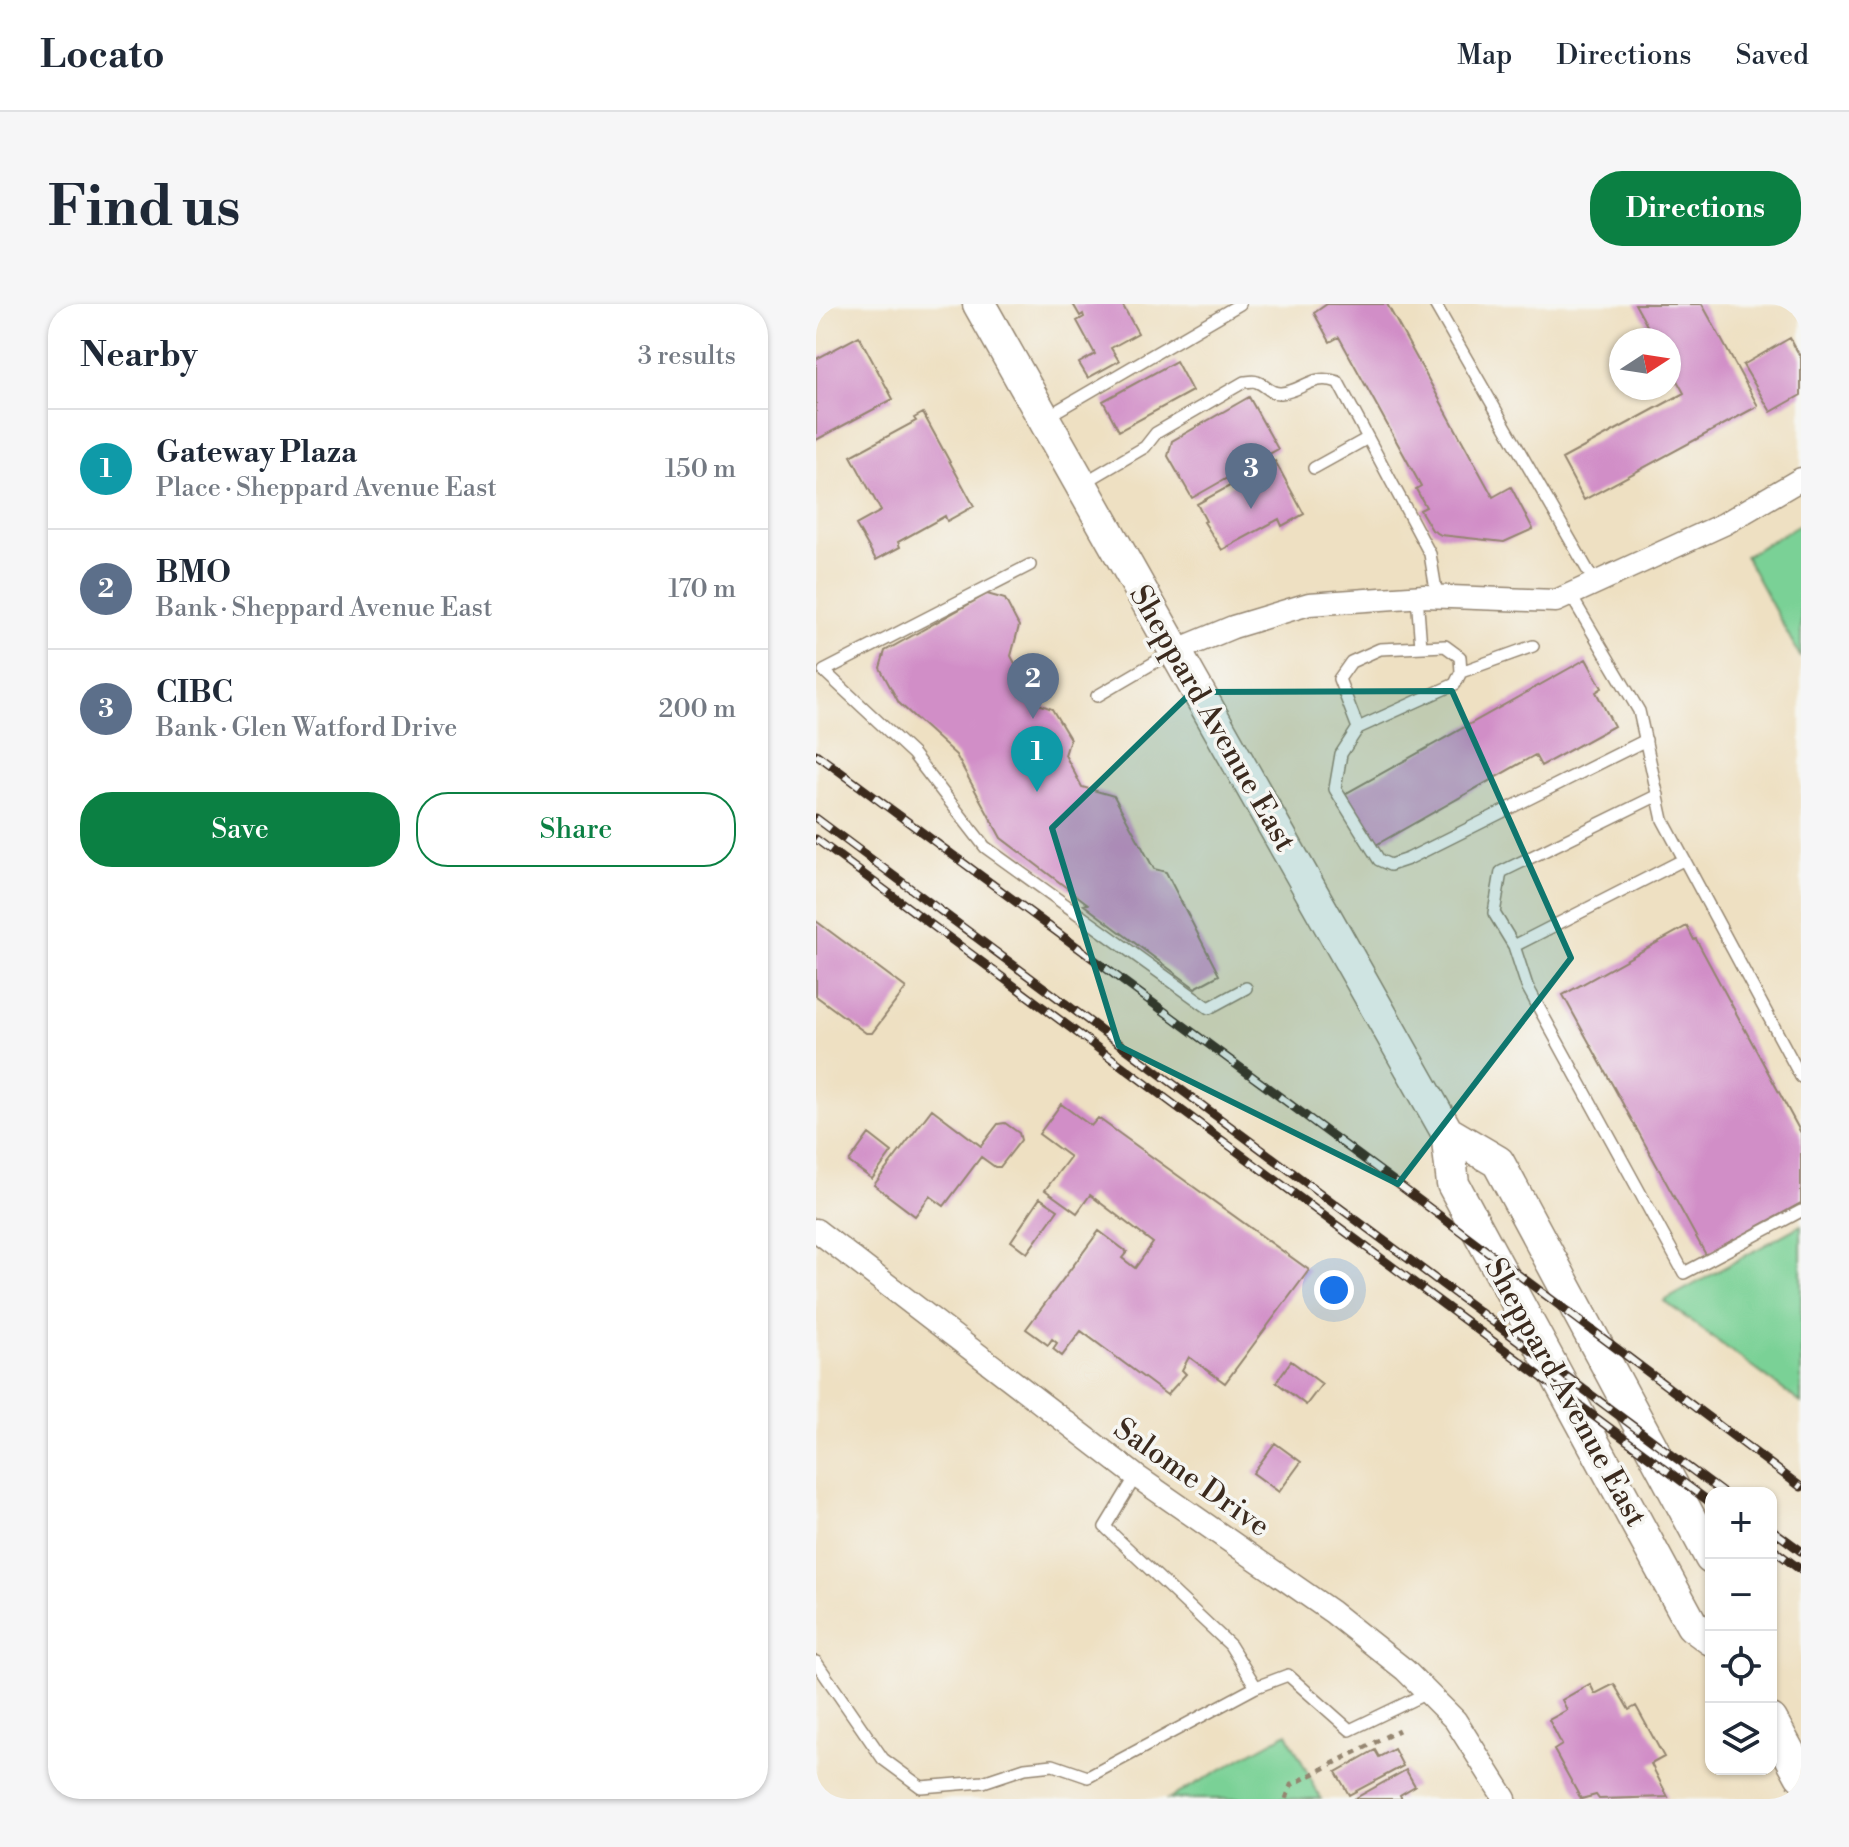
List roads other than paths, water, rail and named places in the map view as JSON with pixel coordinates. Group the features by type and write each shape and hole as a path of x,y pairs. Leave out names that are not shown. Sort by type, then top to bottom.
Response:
{"main road":[{"name":"Sheppard Avenue East","path":"980,304 1447,1132 1453,1184 1692,1625 1705,1635"},
{"name":"Sheppard Avenue East","path":"1447,1132 1498,1162 1705,1547"},
{"path":"1777,1731 1801,1775"}],"street":[{"path":"1175,651 1233,627 1309,604 1427,596 1556,601 1724,524 1801,479"},
{"name":"Salome Drive","path":"816,1230 1136,1476 1332,1612 1394,1660 1455,1720 1505,1799"}],"lane":[{"path":"1044,419 1240,304"},
{"path":"1435,304 1595,583"},
{"path":"1081,485 1145,447 1156,433 1244,382 1257,382 1269,391 1280,394 1318,379 1338,382 1430,554 1421,647"},
{"path":"1314,468 1368,438"},
{"path":"1030,565 824,671 913,754 985,847 1209,1008 1246,988"},
{"path":"1570,594 1639,711 1663,820 1801,1077"},
{"path":"1358,728 1339,679 1351,662 1380,649 1421,647 1445,646 1460,657 1461,672 1455,684 1358,728 1341,754 1335,789 1379,860 1390,865 1408,859 1646,740"},
{"path":"1461,672 1533,646"},
{"path":"1097,696 1175,651"},
{"path":"1658,795 1501,872 1494,913 1514,946 1527,986 1684,1273 1801,1211"},
{"path":"1514,946 1683,860"},
{"path":"1136,1476 1105,1527 1230,1645 1256,1687"},
{"path":"816,1662 883,1759 921,1787 983,1782 1025,1768 1053,1765 1088,1777 1256,1687 1288,1675 1350,1730 1429,1692"}],"railway":[{"path":"816,754 1801,1487"},
{"path":"816,818 1715,1487"},
{"path":"816,839 1705,1499"},
{"path":"1777,1533 1801,1551"},
{"path":"1777,1552 1801,1570"}],"place":[{"name":"CIBC","path":"1251,509"},
{"name":"BMO","path":"1033,719"},
{"name":"Gateway Plaza","path":"1037,792"}]}
